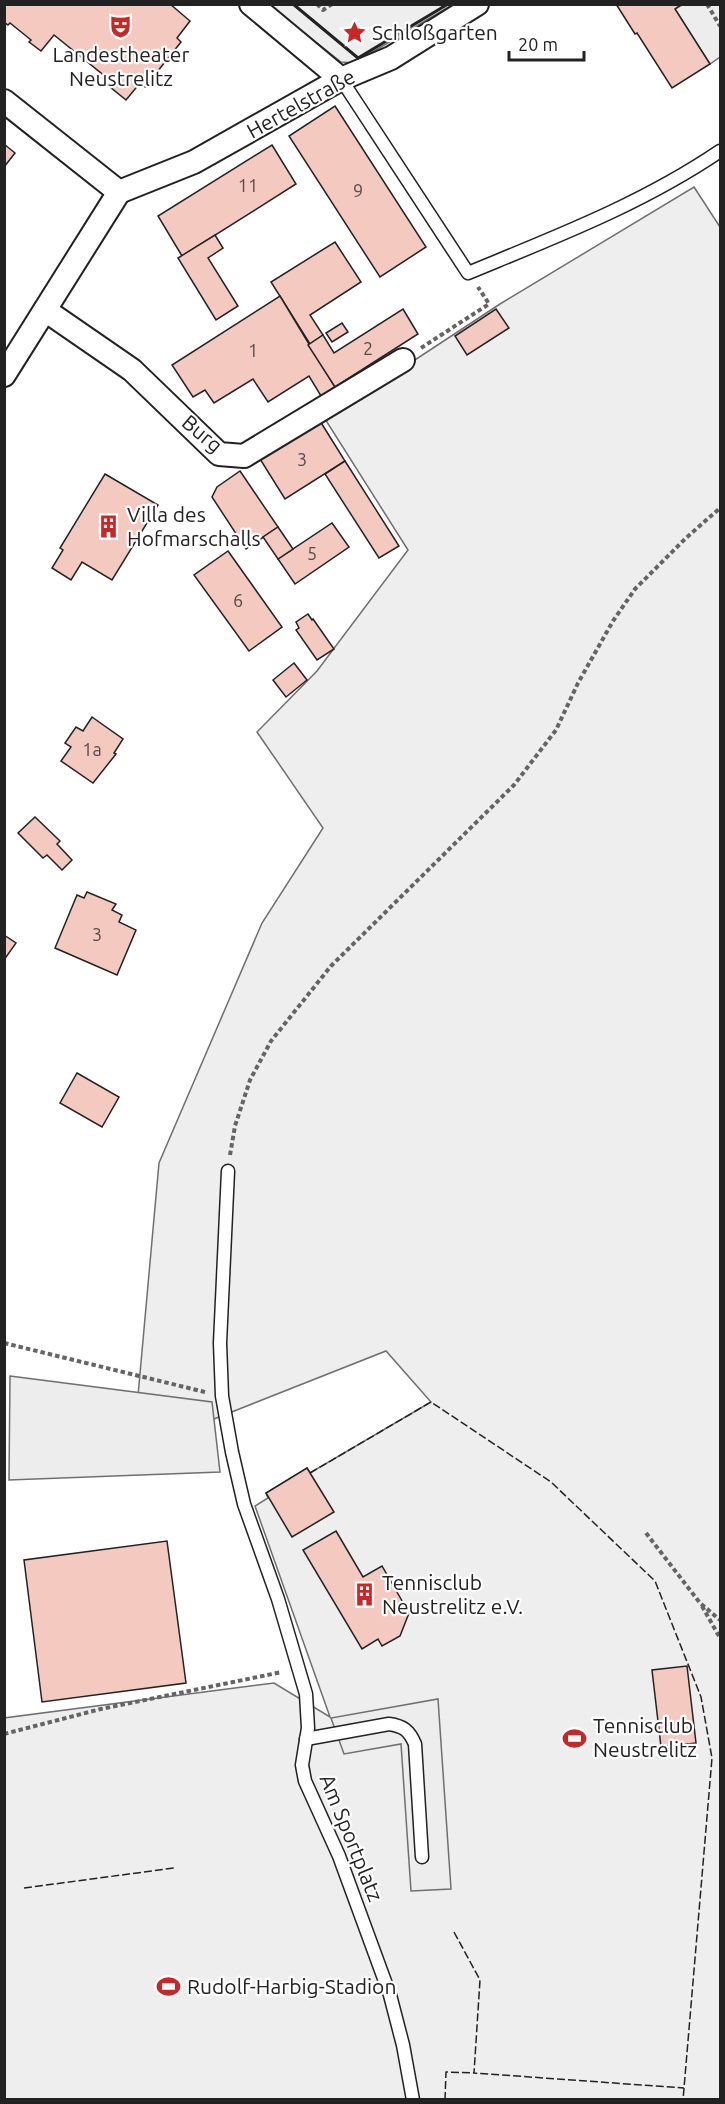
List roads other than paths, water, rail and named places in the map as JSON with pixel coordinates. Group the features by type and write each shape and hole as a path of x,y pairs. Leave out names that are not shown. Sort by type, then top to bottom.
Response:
{"street":[{"path":"251,4 341,79"},
{"name":"Hertelstraße","path":"119,192 194,162 341,79 391,58 477,4"},
{"path":"4,101 119,192 45,310 13,354 4,375"},
{"name":"Burg","path":"45,310 132,370 219,454 244,456 403,360"}],"lane":[{"path":"341,79 468,273 631,204 685,175 720,151"},
{"name":"Am Sportplatz","path":"228,1171 220,1343 222,1396 232,1452 244,1504 300,1669 306,1694 308,1728 302,1765 305,1781 339,1856 390,1995 403,2045 413,2100"},
{"path":"306,1739 389,1724 401,1726 410,1733 415,1744 422,1857"}],"place":[{"name":"Landestheater Neustrelitz","path":"121,27"},
{"name":"Schloßgarten","path":"354,33"},
{"name":"Villa des Hofmarschalls","path":"109,527"},
{"name":"Tennisclub Neustrelitz e.V.","path":"364,1595"},
{"name":"Tennisclub Neustrelitz","path":"575,1738"},
{"name":"Rudolf-Harbig-Stadion","path":"169,1987"}]}
